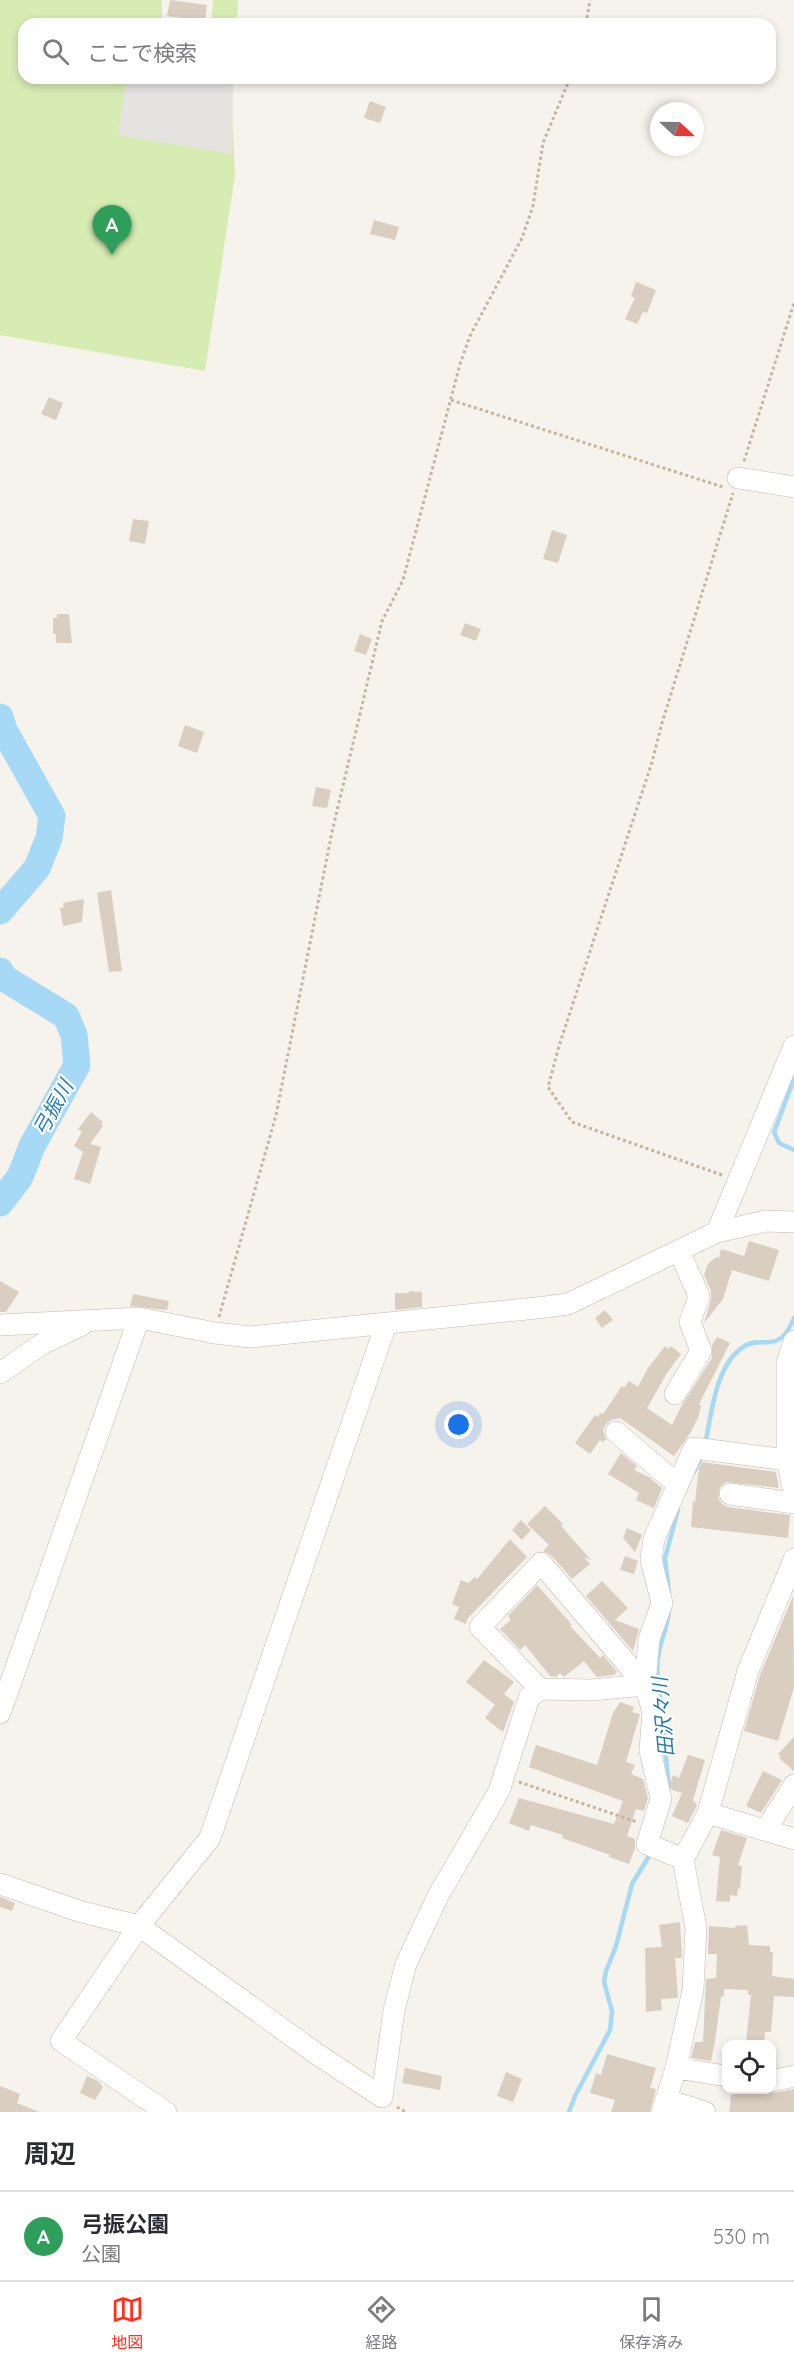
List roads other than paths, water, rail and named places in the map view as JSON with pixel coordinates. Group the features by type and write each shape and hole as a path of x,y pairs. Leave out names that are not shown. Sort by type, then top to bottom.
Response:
{"street":[{"path":"736,484 794,487"},
{"path":"717,1232 794,1046"},
{"path":"0,1325 139,1318 215,1334 250,1337 568,1304 717,1232 766,1221 794,1222"},
{"path":"675,1394 701,1351 690,1322 699,1296 678,1251"},
{"path":"0,1713 139,1318"},
{"path":"0,1373 42,1344 91,1321"},
{"path":"166,2112 61,2041 140,1926 210,1838 386,1324"},
{"path":"794,1341 787,1363 787,1460 794,1492"},
{"path":"616,1432 677,1484"},
{"path":"683,1859 654,1841 661,1799 650,1750 653,1712 645,1685 649,1639 662,1603 651,1560 654,1539 677,1484 704,1449 787,1460"},
{"path":"730,1494 794,1503"},
{"path":"705,2112 664,2106 676,2068 693,1990 696,1928 683,1859 708,1813 748,1671 794,1559"},
{"path":"540,1689 480,1627 542,1563 645,1685"},
{"path":"0,1884 82,1912 140,1926 317,2055 382,2097 394,2010 406,1964 438,1896 500,1791 529,1698 540,1689 591,1689 645,1685"},
{"path":"766,1830 794,1785"},
{"path":"708,1813 794,1839"},
{"path":"676,2068 722,2075"},
{"path":"776,2080 794,2076"}],"waterway":[{"name":"弓振川","path":"0,717 4,730 52,816 49,838 37,868 0,911"},
{"name":"弓振川","path":"0,971 4,978 66,1016 74,1035 77,1065 32,1146 20,1177 0,1203"},
{"name":"田沢々川","path":"794,1079 774,1132 779,1143 794,1150"},
{"name":"田沢々川","path":"705,1445 715,1394 724,1369 731,1359 747,1345 781,1338 794,1318"},
{"name":"田沢々川","path":"694,1472 702,1456"},
{"name":"田沢々川","path":"669,1593 665,1558 678,1510"},
{"name":"田沢々川","path":"661,1705 657,1665 669,1610"},
{"name":"田沢々川","path":"662,1716 669,1788"},
{"name":"田沢々川","path":"569,2112 610,2030 612,2011 604,1982 606,1971 616,1946 632,1884 652,1851"}],"place":[{"name":"弓振公園","path":"112,255"}]}
